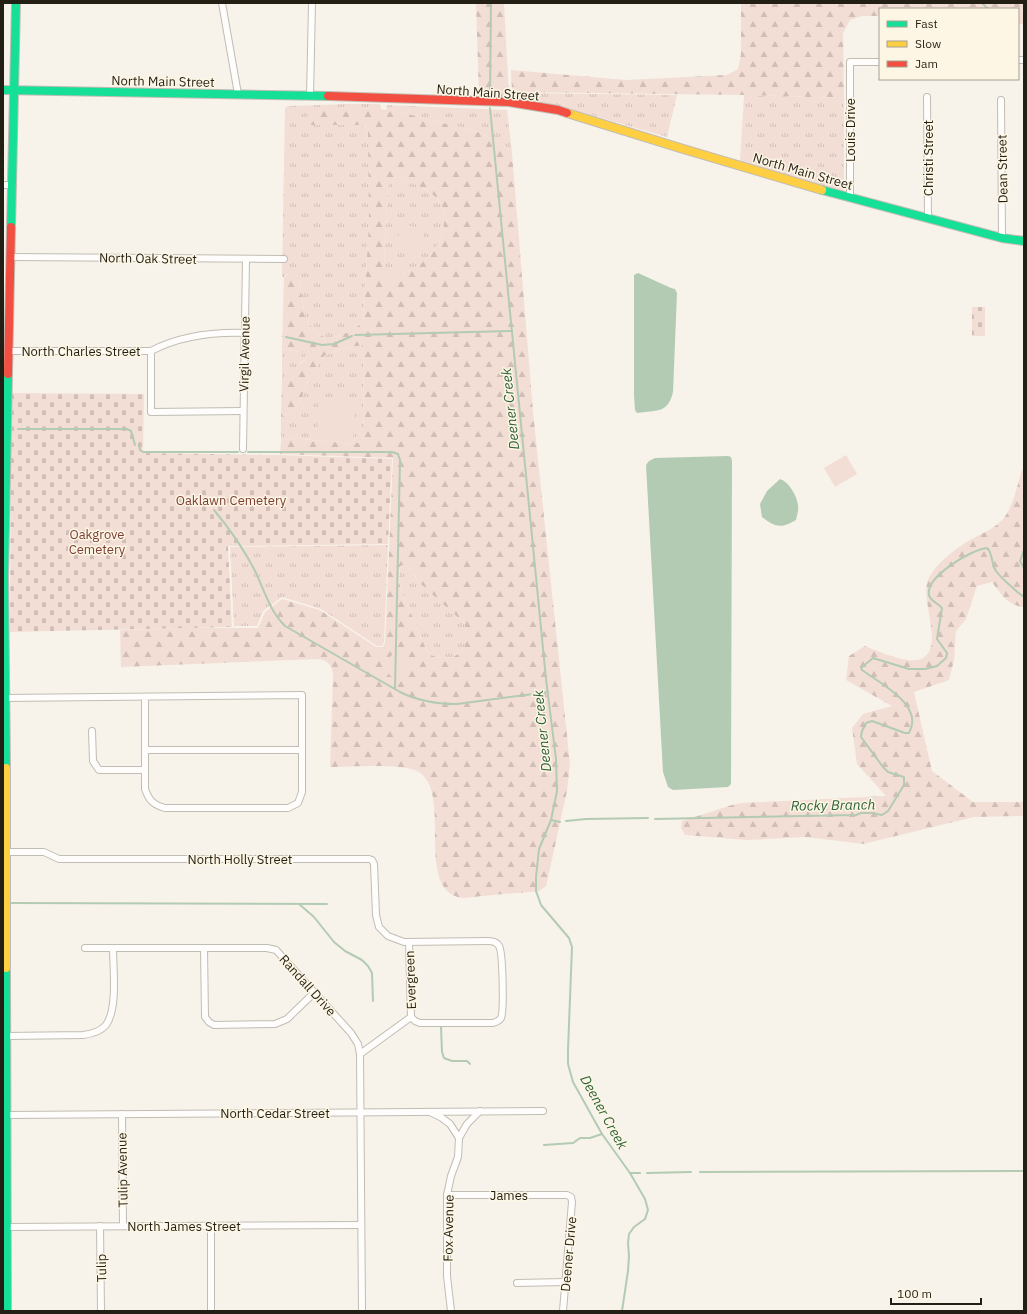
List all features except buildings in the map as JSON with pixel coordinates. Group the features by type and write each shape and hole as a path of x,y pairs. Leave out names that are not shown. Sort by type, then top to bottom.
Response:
{"street":[{"path":"7,1311 7,1227 5,1175 6,1036 4,978 6,852 4,784 3,576 6,379 9,351 7,279 11,257 16,3"},
{"path":"222,3 238,94"},
{"path":"310,96 312,3"},
{"name":"Louis Drive","path":"850,198 850,62 879,62"},
{"name":"North Main Street","path":"3,90 310,96 510,102 534,105 558,110 850,198 1002,238 1024,241"},
{"name":"Christi Street","path":"927,97 928,219"},
{"name":"Dean Street","path":"1001,100 1002,238"},
{"path":"3,185 13,185"},
{"name":"North Oak Street","path":"11,257 284,259"},
{"name":"Virgil Avenue","path":"243,449 246,259"},
{"name":"North Charles Street","path":"9,351 151,351 192,337 216,333 245,333"},
{"path":"151,351 151,412 243,411"},
{"path":"4,698 302,695 302,792 298,803 288,808 165,808 152,802 147,796 145,789 145,697"},
{"path":"92,731 93,761 99,770 145,770"},
{"path":"145,750 302,750"},
{"name":"North Holly Street","path":"6,852 44,852 60,858 369,858 374,864 376,915 379,927 388,936 398,941 409,942"},
{"path":"360,1054 412,1017 415,1021 420,1023 493,1023 501,1018 503,999 501,953 498,944 488,941 409,942"},
{"name":"Evergreen","path":"409,942 412,1017"},
{"name":"Randall Drive","path":"85,948 267,948 276,950 356,1039 360,1054 362,1311"},
{"path":"6,1036 83,1035 95,1033 105,1026 111,1015 114,1003 113,948"},
{"path":"204,948 205,1017 214,1025 275,1024 282,1022 315,992"},
{"path":"429,1112 442,1118 450,1124 459,1138 467,1124 480,1111"},
{"name":"North Cedar Street","path":"6,1115 543,1111"},
{"name":"Tulip Avenue","path":"122,1114 123,1226"},
{"name":"Fox Avenue","path":"452,1311 447,1276 447,1195 450,1176 458,1157 459,1138"},
{"name":"James","path":"447,1195 568,1194 571,1197"},
{"name":"Deener Drive","path":"563,1311 572,1202 571,1197"},
{"name":"North James Street","path":"7,1227 361,1224"},
{"path":"211,1225 211,1311"},
{"name":"Tulip","path":"100,1226 101,1311"},
{"path":"517,1282 565,1282"}],"green space":[{"path":"476,3 504,3 509,97 479,96"},
{"path":"741,3 1024,3 1024,24 1019,24 1019,8 879,8 879,16 862,16 850,20 843,33 844,98 512,92 511,70 626,80 727,75 738,69 741,54"},
{"path":"512,93 677,95 667,137 556,105 512,98"},
{"path":"744,95 844,98 844,192 740,162"},
{"path":"379,104 381,109 311,108 317,125 361,125 367,129 369,136 369,223 363,323 336,339 327,339 314,331 305,317 299,279 287,274 282,277 285,108 288,106"},
{"path":"387,105 507,110 512,153 503,144 478,132 408,114 386,110"},
{"path":"311,108 381,109 408,114 478,132 503,144 512,153 533,412 570,764 567,791 547,882 546,886 539,891 463,898 448,892 440,878 436,860 433,798 428,782 417,771 399,767 330,767 333,676 331,666 327,662 318,659 121,667 120,630 258,628 265,612 282,599 320,610 376,647 383,647 385,643 393,458 280,454 281,441 290,438 354,444 361,441 364,434 363,345 340,349 325,355 310,377 300,402 294,411 281,417 282,381 292,379 299,365 305,360 306,355 302,352 282,349 284,277 291,272 296,274 299,279 305,317 314,331 327,339 336,339 363,323 369,223 368,131 361,125 311,125 307,121 308,112","holes":["394,178 407,180 435,196 441,204 444,219 438,244 428,257 422,263 397,276 387,277 384,273 384,267 388,187","400,566 408,566 421,584 464,623 466,630 464,648 456,656 450,658 437,657 426,649 401,590 399,569"]},
{"path":"394,178 407,180 435,196 441,204 444,219 438,244 428,257 422,263 397,276 387,277 384,273 384,267 388,187 390,181"},
{"path":"411,226 420,230 424,239 420,248 411,252 402,248 398,239 402,230"},
{"path":"972,307 985,307 985,336 972,336"},
{"path":"363,345 364,434 361,441 354,444 290,438 281,441 281,417 294,411 300,402 310,377 325,355 340,349"},
{"path":"282,349 306,354 305,360 300,363 292,379 282,381"},
{"name":"Oakgrove Cemetery","path":"11,393 144,394 143,453 279,455 392,459 388,544 228,546 232,627 10,632"},
{"path":"355,400 353,441 317,438 319,401"},
{"path":"846,455 857,474 835,487 824,468"},
{"path":"1024,465 1024,607 1018,606 1005,599 992,582 977,586 966,619 956,631 954,660 949,680 914,692 932,771 973,802 1024,802 1024,816 974,817 863,844 806,837 747,840 685,835 681,828 682,821 741,803 886,796 857,764 852,728 863,714 892,706 846,680 849,656 865,646 894,657 910,660 923,658 929,652 932,643 932,633 926,589 931,574 952,552 992,528 1003,519 1013,500"},
{"path":"388,545 384,642 382,646 377,646 321,609 282,597 263,611 257,626 234,626 230,547"},
{"path":"400,566 408,566 416,578 464,623 466,637 464,648 456,656 450,658 437,657 426,649 401,590 399,578"},
{"path":"399,653 408,657 412,666 408,675 399,679 390,675 386,666 390,657"}],"shaded area":[{"path":"638,273 675,289 677,293 673,392 671,399 664,408 660,410 637,413 635,410 634,395 634,275"},
{"path":"731,457 732,461 731,784 728,787 673,790 668,787 663,772 646,465 649,461 655,458"},
{"path":"780,479 792,490 797,501 798,512 796,520 786,525 778,526 762,517 760,504 767,491"}],"waterway":[{"name":"Deener Creek","path":"490,98 491,3"},
{"path":"982,3 987,8"},
{"name":"Deener Creek","path":"490,108 546,679 556,759 557,791 551,820 539,849 536,891 541,905 569,938 572,947 568,1064 573,1082 602,1134 630,1173 645,1199 648,1210 645,1219 634,1227 629,1234 628,1271 622,1311"},
{"path":"355,335 512,331"},
{"path":"286,337 322,345 334,344 352,336"},
{"path":"18,429 127,429 131,431 135,445"},
{"path":"139,445 140,450 143,452 238,452"},
{"path":"248,452 392,452 398,454 400,460 395,689"},
{"path":"214,510 245,553 271,606 279,620 285,626 400,692 414,698 427,701 457,704 548,692"},
{"name":"Rocky Branch","path":"655,819 856,815 861,813 882,815 888,811 904,785 904,777 888,772 883,767 861,737 862,731 866,723 872,721 905,733 909,733 912,723 911,713 906,704 898,696 861,668 873,658 909,669 925,669 937,666 946,658 947,653 937,639 942,608 930,597 930,588 934,580 942,572 971,553 987,548 996,571 1009,585 1024,597"},
{"name":"Rocky Branch","path":"1024,550 1020,561 1024,568"},
{"name":"Rocky Branch","path":"566,821 586,819 648,818"},
{"name":"Rocky Branch","path":"551,820 560,822"},
{"path":"11,903 327,904"},
{"path":"299,904 314,917 334,942 345,951 362,960 368,966 372,973 373,1001"},
{"path":"441,1027 442,1052 444,1058 452,1061 467,1061 470,1064"},
{"path":"544,1145 573,1143 580,1138 590,1138 602,1134"},
{"path":"700,1172 1024,1171"},
{"path":"647,1173 691,1172"},
{"path":"630,1173 640,1173"}],"traffic: fast":[{"path":"11,227 16,3"},
{"path":"3,90 328,96"},
{"path":"822,190 1002,238 1024,241"},
{"path":"6,768 4,576 8,374"},
{"path":"6,968 7,1311"}],"traffic: slow":[{"path":"567,113 822,190"},
{"path":"6,768 6,968"}],"traffic: jam":[{"path":"328,96 509,102 558,110 567,113"},
{"path":"8,374 11,227"}],"park label":[{"name":"Oaklawn Cemetery","path":"231,500"}]}
